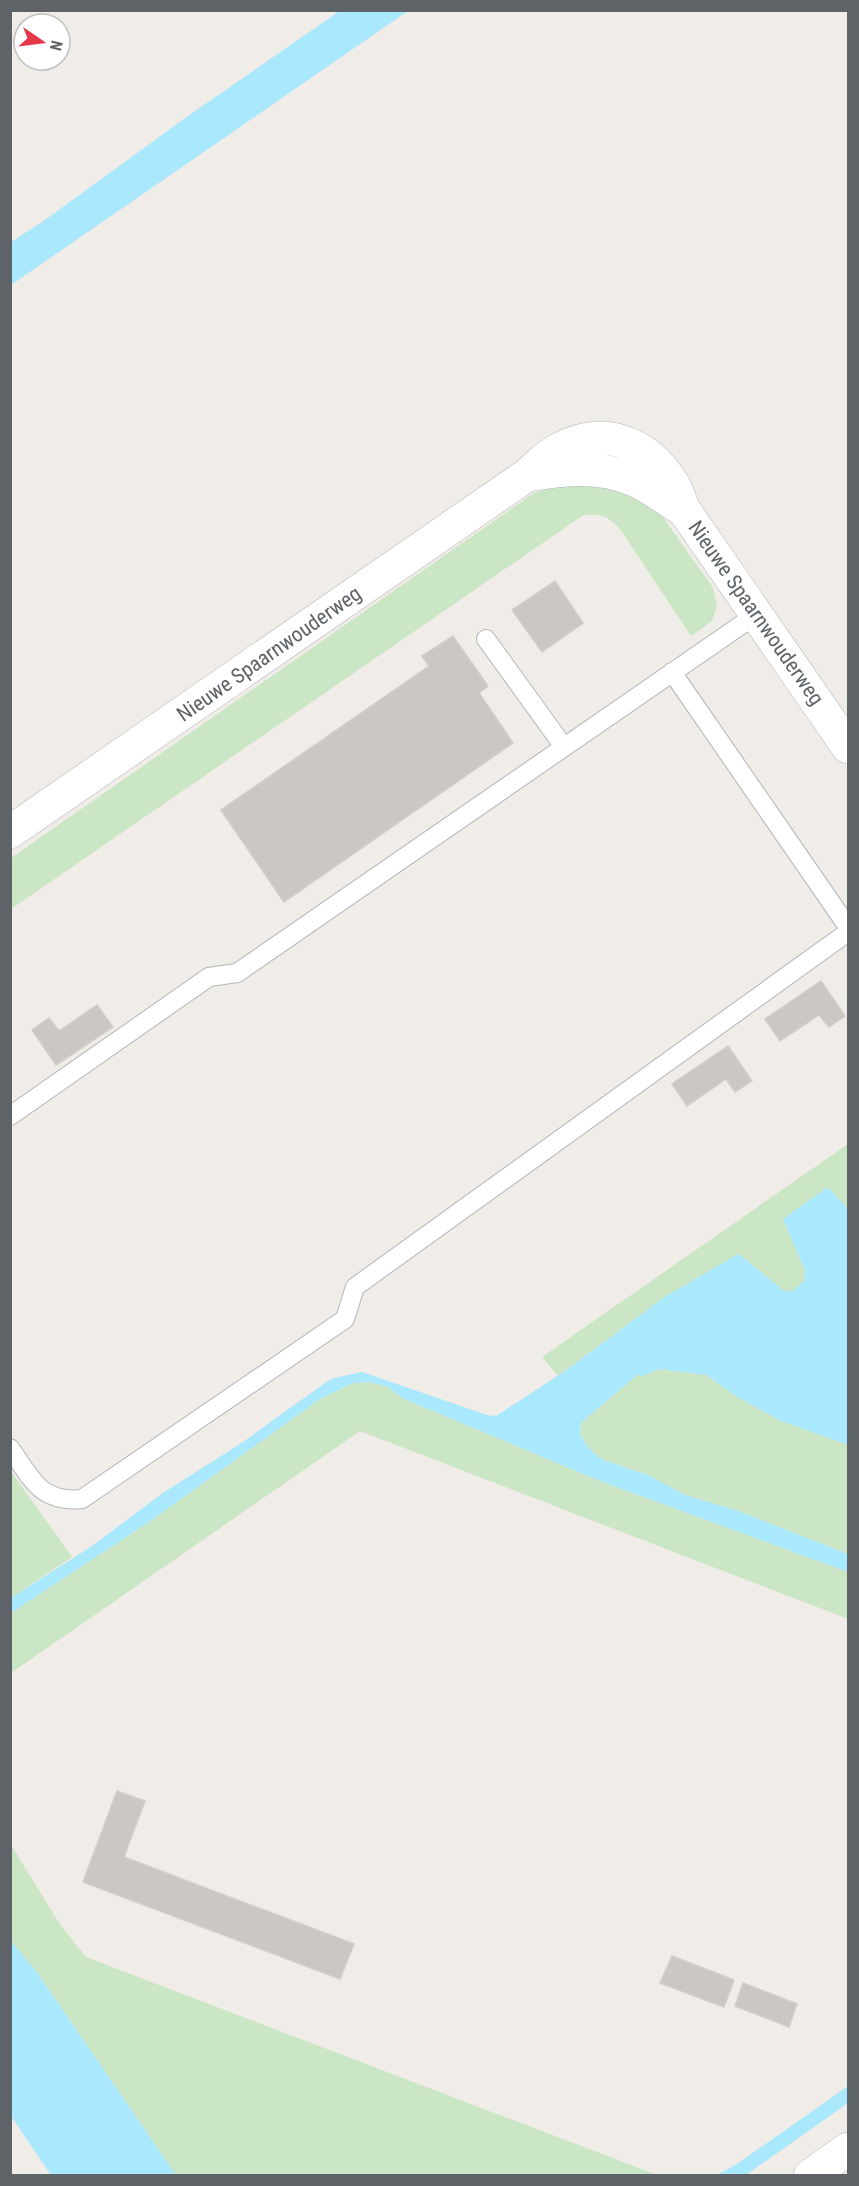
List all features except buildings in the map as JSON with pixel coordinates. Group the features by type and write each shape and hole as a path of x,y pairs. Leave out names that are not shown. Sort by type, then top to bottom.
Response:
{"street":[{"name":"Nieuwe Spaarnwouderweg","path":"10,832 527,475 564,470 614,472 636,480 684,510 849,747"},
{"path":"810,2175 848,2150"}],"lane":[{"path":"10,1116 209,976 237,973 757,614"},
{"path":"486,639 564,747"},
{"path":"10,1448 38,1488 51,1497 66,1500 82,1499 345,1319 356,1287 849,929 672,672"}],"green space":[{"path":"602,483 657,509 713,588 717,606 712,621 691,636 620,529 603,516 582,516 11,909 11,858 534,493 560,484"},
{"path":"848,1144 848,1209 828,1187 783,1219 805,1271 804,1281 793,1292 784,1291 739,1254 641,1314 558,1376 542,1357"},
{"path":"660,1369 706,1375 739,1398 781,1421 848,1445 848,1554 736,1510 685,1495 648,1475 597,1456 580,1434 581,1423 637,1375 643,1376"},
{"path":"369,1382 386,1386 404,1399 600,1481 848,1572 848,1619 360,1431 11,1673 11,1613 149,1522 320,1399 353,1383"},
{"path":"10,1470 72,1557 11,1598 10,1598"},
{"path":"10,1843 59,1923 86,1957 657,2175 176,2175 36,1971 11,1941"}],"water":[{"path":"341,10 408,11 11,285 11,242"},
{"path":"828,1187 848,1209 848,1445 781,1421 739,1398 706,1375 660,1369 643,1376 637,1375 581,1423 580,1434 587,1446 606,1461 648,1475 685,1495 736,1510 848,1554 848,1572 600,1481 404,1399 386,1386 369,1382 353,1383 320,1399 149,1522 11,1613 11,1598 92,1546 163,1493 243,1442 334,1378 362,1372 487,1415 496,1416 565,1371 663,1298 736,1255 740,1255 784,1291 793,1291 804,1281 805,1271 783,1219"},
{"path":"11,1941 36,1971 176,2175 51,2175 11,2116"},
{"path":"848,2086 848,2103 746,2175 717,2175 737,2164"}]}
